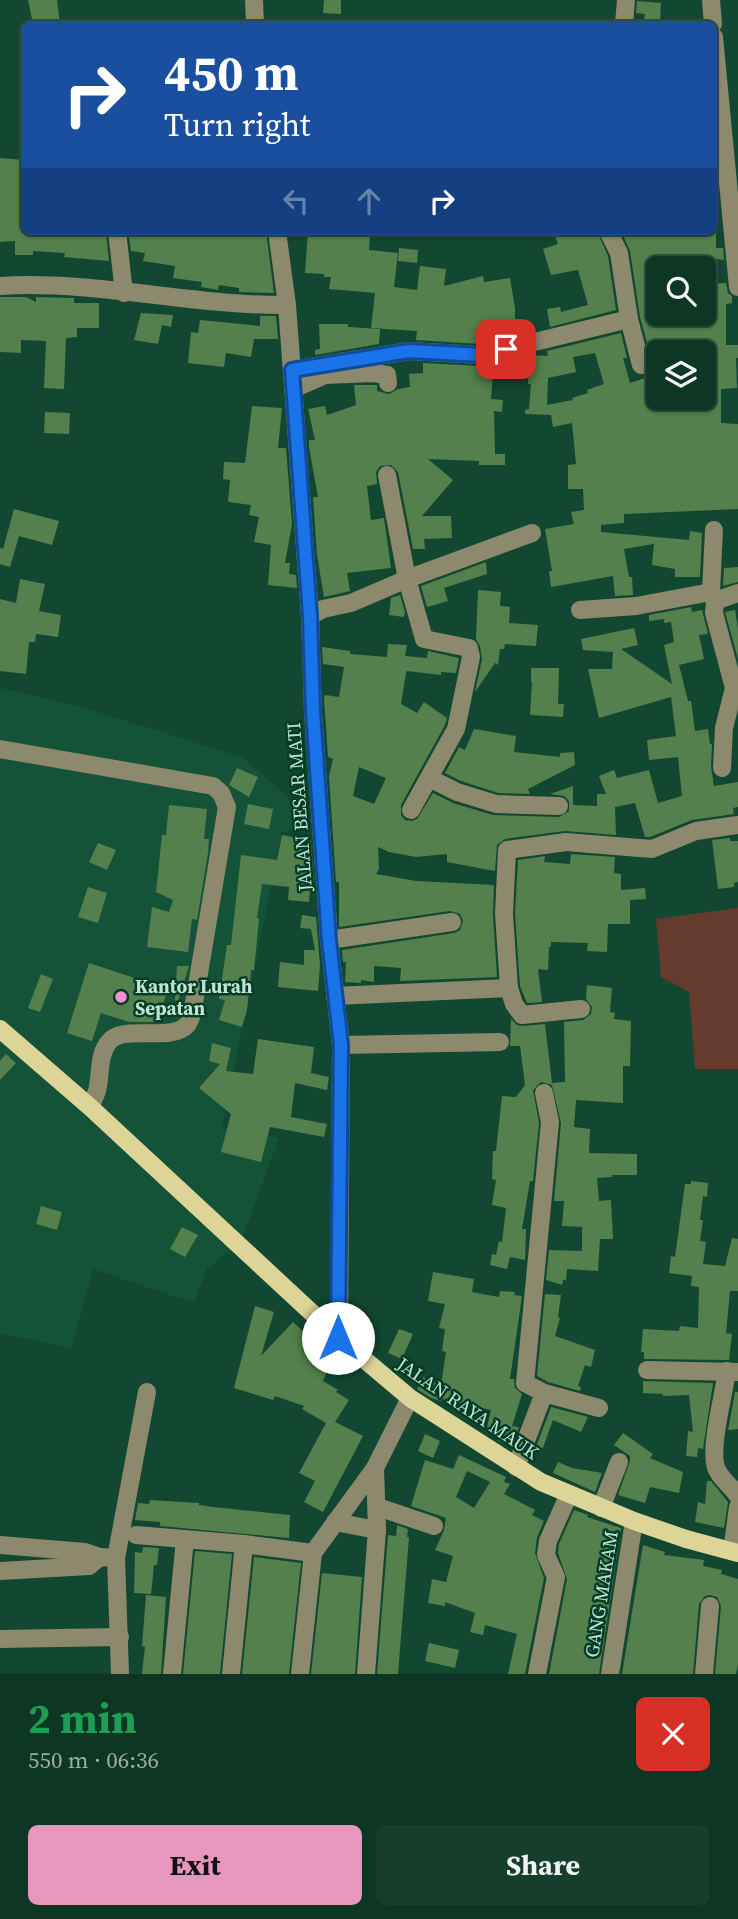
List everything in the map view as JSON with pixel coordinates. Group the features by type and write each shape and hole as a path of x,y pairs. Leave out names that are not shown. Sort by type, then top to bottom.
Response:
{"main road":[{"name":"JALAN RAYA MAUK","path":"0,1029 90,1107 338,1338 410,1398 541,1482 634,1521 735,1552"}],"street":[{"path":"254,0 256,21"},
{"path":"624,21 626,0"},
{"path":"711,0 713,21"},
{"path":"717,104 722,207 738,287"},
{"path":"117,235 124,293"},
{"name":"JALAN BESAR MATI","path":"278,235 287,305 310,616 313,712 329,940 341,1045 338,1338"},
{"path":"610,235 620,253 629,319 641,365"},
{"path":"0,286 46,283 124,293 287,305"},
{"path":"292,370 409,351 481,355 629,319"},
{"path":"293,388 325,375 373,373 387,375 388,383"},
{"path":"387,475 407,579 424,639 469,648 471,657 456,729 411,810"},
{"path":"714,530 714,613 734,688 723,728 722,768"},
{"path":"310,616 323,609 351,603 407,579 532,533"},
{"path":"580,610 738,593"},
{"path":"0,749 213,786 221,793 226,807 189,1021 183,1027 168,1032 119,1035 109,1040 103,1053 97,1091 90,1107"},
{"path":"429,778 457,792 496,804 559,806"},
{"path":"581,1009 522,1015 514,1004 509,988 504,914 507,850 566,842 652,849 696,831 738,825"},
{"path":"329,940 452,922"},
{"path":"335,996 509,988"},
{"path":"341,1045 500,1042"},
{"path":"544,1093 550,1122 525,1383 544,1393 599,1408"},
{"path":"647,1370 732,1372 715,1443 715,1462 718,1471 738,1496"},
{"path":"120,1674 120,1637 108,1558 147,1392"},
{"path":"516,1467 544,1393"},
{"path":"300,1674 313,1553 375,1468 410,1398"},
{"path":"601,1508 619,1462"},
{"path":"366,1674 377,1530 375,1468"},
{"path":"539,1674 556,1577 546,1555 548,1541 569,1494"},
{"path":"378,1507 434,1526"},
{"path":"735,1552 738,1507"},
{"name":"GANG MAKAM","path":"610,1674 634,1521"},
{"path":"335,1522 377,1530"},
{"path":"136,1535 313,1553"},
{"path":"172,1674 185,1539"},
{"path":"231,1674 244,1544"},
{"path":"0,1545 85,1552 108,1558"},
{"path":"0,1571 89,1566 108,1558"},
{"path":"704,1674 710,1606"},
{"path":"0,1639 120,1637"}],"shaded area":[{"path":"0,688 88,709 244,758 294,803 299,830 282,832 222,1127 279,1138 240,1244 207,1268 194,1303 93,1269 71,1348 0,1333"},
{"path":"738,908 738,1069 695,1069 689,992 661,977 656,919"}],"building":[{"path":"28,0 57,0 60,21 32,21"},
{"path":"324,0 341,0 341,14 323,13"},
{"path":"637,1 661,3 660,21 644,21 645,14 636,13"},
{"path":"0,158 21,160 21,235 106,235 109,261 64,257 65,253 33,251 33,255 15,255 15,241 0,242"},
{"path":"129,235 267,235 274,293 239,292 239,288 219,285 218,290 201,287 202,282 173,278 175,266 143,261 145,253 131,251"},
{"path":"308,235 370,235 369,250 398,253 394,287 417,290 420,266 446,269 444,286 483,276 484,282 510,278 515,308 515,331 504,332 505,338 480,344 416,340 417,331 371,328 375,293 329,289 331,277 305,273"},
{"path":"555,235 599,235 608,256 616,310 550,327 547,309 560,307 561,312 588,305 578,270 551,275 543,249 558,244"},
{"path":"623,235 716,235 716,248 723,248 724,260 716,259 716,256 646,256 646,326 716,326 716,283 726,283 732,303 726,304 726,345 738,345 737,388 721,389 721,423 738,424 738,509 624,514 624,523 601,525 601,532 689,540 690,531 702,533 700,577 675,577 675,569 652,565 654,544 624,549 629,577 632,577 633,595 615,596 613,576 551,587 549,571 552,571 545,529 574,524 571,512 584,510 583,489 568,489 568,465 576,464 572,423 553,427 551,415 525,414 525,410 529,409 531,384 528,384 529,355 548,356 547,351 621,333 627,358 623,358 630,383 646,378 646,410 716,410 716,340 646,340 640,317 630,251","holes":["595,353 604,384 587,390 588,393 572,398 573,400 547,405 548,378 576,372 573,357"]},
{"path":"399,248 418,250 417,263 398,261"},
{"path":"0,297 26,297 36,302 36,297 74,298 74,303 99,303 99,328 77,328 77,337 66,338 64,389 44,388 46,341 21,340 21,353 0,352"},
{"path":"141,313 173,315 171,327 162,325 158,344 134,340"},
{"path":"260,316 276,316 278,339 254,339 251,357 226,353 224,367 188,363 191,332 198,333 200,320 260,326"},
{"path":"319,324 348,324 348,327 380,329 379,344 315,355 315,350 320,349"},
{"path":"423,363 480,366 494,364 491,399 503,400 502,412 494,411 495,454 505,454 505,465 428,459 453,480 422,516 451,516 452,538 424,539 425,549 413,549 398,472 391,465 380,466 376,472 377,484 367,486 371,520 384,518 391,568 347,573 350,591 324,597 317,555 313,497 318,497 309,447 309,440 315,440 308,409 325,406 327,415 356,405 354,385 377,385 377,391 389,394 410,387 409,374 423,373"},
{"path":"252,406 282,408 278,448 286,448 292,524 285,563 290,563 289,574 296,575 297,588 268,585 271,545 254,542 259,517 249,515 251,505 228,502 230,480 223,479 224,462 245,463"},
{"path":"45,412 70,413 69,434 44,433"},
{"path":"14,509 59,521 52,545 19,536 10,567 0,564 0,548 3,549"},
{"path":"486,562 487,574 444,588 448,601 427,607 421,586"},
{"path":"738,567 738,582 723,586 724,568"},
{"path":"20,579 45,584 39,611 61,615 58,637 36,634 35,642 29,642 26,674 0,671 0,599 16,603"},
{"path":"478,590 501,592 500,606 510,607 509,623 538,625 536,646 505,644 504,649 500,649 498,665 495,663 475,692 482,659 476,639"},
{"path":"400,595 404,617 389,615 391,598"},
{"path":"691,607 692,612 702,610 708,634 699,635 704,659 679,665 688,701 691,701 695,731 708,729 712,744 714,786 738,782 738,807 733,808 734,814 692,820 645,837 635,803 615,807 616,835 565,831 505,839 497,845 495,871 447,862 447,854 416,857 378,847 379,869 376,874 416,881 494,885 497,977 400,981 401,968 374,966 374,982 345,982 346,962 343,962 342,950 454,933 460,930 463,921 460,914 450,911 339,927 339,882 336,882 329,776 333,759 328,757 324,699 325,695 339,697 344,667 323,664 322,647 350,651 350,654 387,657 388,644 407,645 405,656 427,658 428,651 459,658 456,673 406,673 401,704 417,713 424,702 447,718 401,805 401,815 405,820 417,819 433,793 453,803 493,815 559,817 569,811 569,801 564,796 550,794 573,786 573,805 597,806 597,794 606,794 599,776 614,770 617,778 649,770 658,803 682,796 678,757 649,760 647,740 676,736 671,697 599,718 588,669 612,669 613,652 583,650 581,639 634,628 638,645 621,649 672,684 664,645 674,642 671,622 664,623 664,619 649,621 649,615","holes":["359,767 386,778 374,804 353,796"]},
{"path":"735,610 738,629 738,659 725,612"},
{"path":"531,668 559,668 558,704 564,704 563,717 530,715"},
{"path":"474,729 516,736 514,752 560,757 560,753 574,752 575,765 528,789 530,794 498,793 461,781 445,773 459,747 465,750"},
{"path":"237,768 258,777 249,797 229,785"},
{"path":"248,804 273,809 269,829 244,824"},
{"path":"169,805 207,809 204,839 209,839 208,853 197,920 192,919 188,952 147,947 152,907 169,912 173,900 156,892 162,835 166,835"},
{"path":"282,835 311,841 314,882 310,889 309,902 288,900 289,887 262,884 254,970 251,970 247,1010 242,1027 219,1020 225,1000 219,999 227,945 231,945 241,855 277,860"},
{"path":"730,838 730,841 738,841 738,882 734,883 734,887 718,889 712,840"},
{"path":"98,843 116,850 107,870 89,862"},
{"path":"571,854 615,857 614,873 621,874 621,890 645,888 646,899 630,900 630,924 608,924 607,952 587,951 588,943 551,942 548,970 538,969 542,1002 527,1003 520,986 515,914 518,860 545,856 544,862 570,864"},
{"path":"88,887 107,893 98,923 78,917"},
{"path":"302,915 316,917 320,965 318,991 278,987 280,962 304,965 304,950 315,950 311,929 300,928"},
{"name":"Kantor Lurah Sepatan","path":"89,963 168,989 157,1022 129,1022 101,1013 92,1041 67,1033"},
{"path":"177,966 189,966 178,1001 175,1000"},
{"path":"41,974 53,979 40,1012 28,1008"},
{"path":"587,985 612,988 610,1012 615,1013 614,1019 631,1021 630,1066 623,1066 623,1103 576,1100 574,1127 590,1129 589,1153 637,1154 637,1175 597,1178 599,1201 611,1200 613,1239 600,1239 598,1271 567,1269 566,1280 563,1280 562,1285 546,1280 549,1250 582,1251 582,1227 562,1226 564,1201 554,1201 561,1123 552,1085 541,1082 533,1090 539,1123 533,1181 530,1181 522,1229 526,1229 525,1260 510,1257 507,1269 490,1265 492,1254 496,1255 499,1241 502,1242 506,1208 492,1205 496,1180 492,1179 493,1151 496,1151 502,1096 516,1097 525,1085 520,1046 510,1046 511,1019 522,1026 545,1024 552,1083 565,1082 564,1022 583,1020 591,1014 592,1007 586,999"},
{"path":"258,1039 314,1047 311,1073 329,1077 327,1090 295,1083 291,1117 327,1124 324,1137 270,1127 261,1162 221,1152 231,1114 199,1088 220,1064 209,1061 212,1043 231,1048 226,1071 253,1074"},
{"path":"6,1054 16,1063 0,1080 0,1061"},
{"path":"691,1181 708,1183 707,1197 703,1196 700,1220 703,1220 700,1241 706,1242 703,1264 725,1266 732,1238 738,1239 738,1291 730,1291 726,1333 732,1334 729,1360 644,1359 644,1352 641,1352 643,1329 679,1331 680,1326 698,1328 699,1287 691,1286 692,1276 669,1273 671,1256 675,1257 685,1184 691,1184"},
{"path":"41,1206 62,1212 57,1230 36,1224"},
{"path":"182,1227 198,1235 185,1257 170,1249"},
{"path":"433,1272 474,1279 472,1292 499,1297 500,1291 515,1292 514,1295 522,1296 510,1379 514,1379 515,1388 522,1394 512,1426 519,1427 512,1446 498,1441 499,1435 486,1432 491,1410 442,1399 441,1401 417,1389 423,1377 441,1386 446,1352 442,1351 445,1329 439,1328 445,1304 428,1301"},
{"path":"545,1294 561,1295 560,1318 555,1336 595,1350 591,1367 585,1365 578,1386 581,1387 580,1391 537,1376"},
{"path":"255,1306 274,1312 261,1356 293,1322 317,1344 313,1348 323,1352 318,1366 327,1371 323,1381 349,1400 335,1422 363,1436 323,1512 304,1502 315,1481 299,1473 326,1423 302,1409 304,1406 275,1396 273,1400 234,1388"},
{"path":"399,1329 413,1334 402,1359 388,1353"},
{"path":"643,1381 713,1383 703,1449 698,1448 697,1457 686,1456 688,1431 693,1432 689,1395 663,1396 643,1393"},
{"path":"735,1392 738,1392 738,1429 728,1430"},
{"path":"551,1407 588,1417 581,1432 553,1420 541,1453 535,1450"},
{"path":"623,1433 653,1454 650,1458 683,1472 679,1493 650,1487 645,1503 618,1495 630,1461 630,1456 614,1445"},
{"path":"425,1434 440,1441 433,1458 418,1451"},
{"path":"459,1455 506,1477 504,1482 510,1484 504,1494 535,1510 532,1515 544,1521 537,1537 535,1553 544,1578 525,1674 508,1674 517,1634 485,1625 483,1635 470,1632 475,1613 445,1602 445,1606 428,1603 432,1579 446,1582 453,1556 435,1550 446,1518 411,1506 425,1460 453,1469","holes":["467,1471 490,1482 474,1508 456,1497"]},
{"path":"558,1462 572,1468 602,1473 595,1492 553,1473"},
{"path":"707,1481 711,1481 728,1502 724,1528 695,1522 698,1502 705,1504"},
{"path":"150,1500 199,1503 213,1507 290,1515 289,1538 160,1526 160,1522 135,1520 138,1503 149,1504"},
{"path":"574,1510 621,1528 599,1674 549,1674 567,1579 558,1553 559,1544"},
{"path":"397,1525 408,1529 409,1537 398,1674 377,1674 388,1535 396,1536"},
{"path":"643,1545 665,1552 664,1555 704,1560 703,1566 722,1570 721,1574 738,1579 736,1674 715,1674 721,1606 717,1597 710,1595 705,1596 699,1604 693,1674 622,1674"},
{"path":"143,1547 159,1548 151,1594 134,1593 135,1552 142,1553"},
{"path":"195,1551 232,1554 220,1674 183,1674"},
{"path":"254,1557 301,1563 289,1674 242,1674"},
{"path":"322,1573 362,1577 355,1674 311,1674"},
{"path":"146,1595 166,1597 161,1674 142,1674"},
{"path":"429,1643 459,1650 455,1668 425,1661"}],"place":[{"name":"Kantor Lurah Sepatan","path":"121,997"}],"route":[{"path":"338,1338 341,1045 329,940 292,370 409,351 481,355 506,349"}]}
